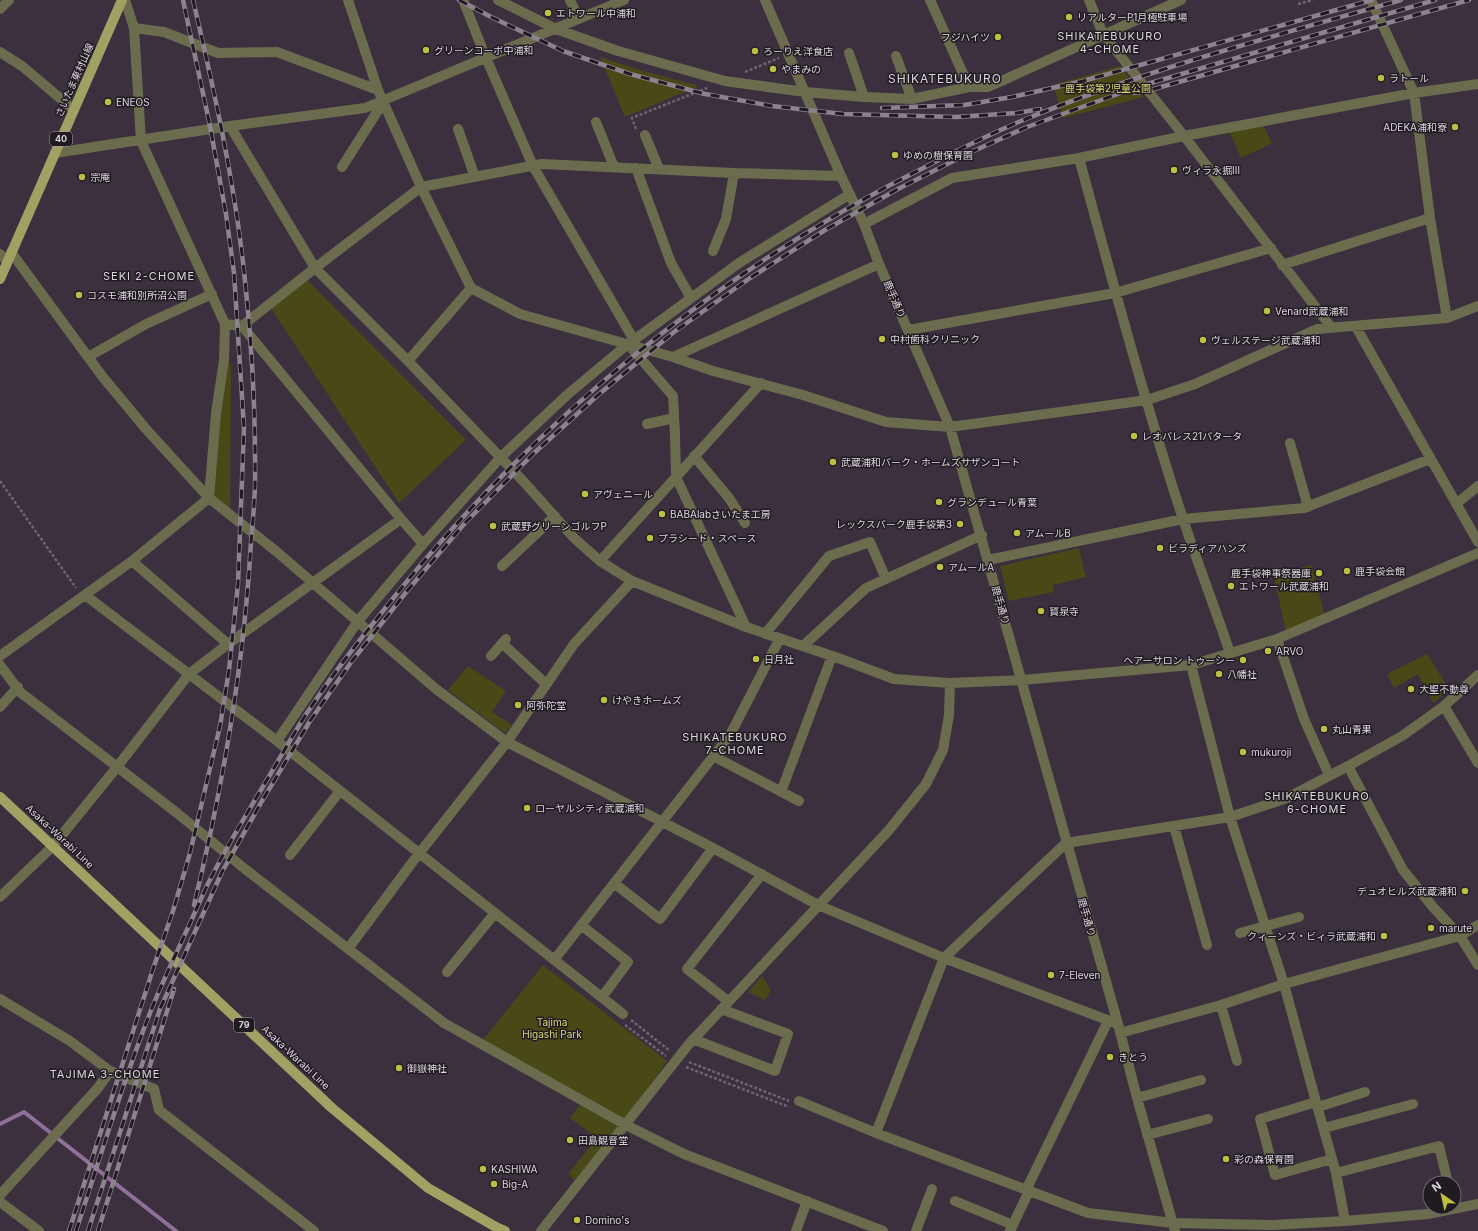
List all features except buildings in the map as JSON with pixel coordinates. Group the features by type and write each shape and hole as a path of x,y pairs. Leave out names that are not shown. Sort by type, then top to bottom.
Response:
{"main road":[{"name":"さいたま東村山線","path":"0,279 124,0"},
{"name":"Asaka-Warabi Line","path":"0,797 332,1108 428,1188 496,1227 506,1231"}],"street":[{"path":"0,9 9,0"},
{"path":"0,656 132,561 209,498 216,413 224,360 225,324 141,141 134,28 124,0"},
{"path":"348,0 378,90 421,187 471,288 520,314 631,342 713,371 803,394 886,422 950,427 1147,400 1195,384 1317,330 1447,318 1478,306"},
{"path":"463,0 486,58 533,166 631,342 673,396 676,477 746,627"},
{"path":"498,0 556,29 618,52 725,81 805,92 912,99 969,87 988,87 1174,1"},
{"path":"570,0 578,19"},
{"path":"55,154 230,126 365,108 556,29 578,19 606,3 624,0"},
{"name":"鹿手通り","path":"766,0 841,176 864,224 879,264 950,427 982,535 1022,680 1115,1026 1174,1227"},
{"path":"930,0 969,87"},
{"path":"1089,0 1103,34 1271,248 1282,265 1331,328"},
{"path":"1371,0 1414,92 1430,218 1447,318"},
{"path":"134,28 164,32 218,53 277,52 378,90"},
{"path":"0,52 22,66 74,110"},
{"path":"849,53 864,97"},
{"path":"896,56 912,99"},
{"path":"864,224 952,178 1080,158 1184,136 1414,92 1478,84"},
{"path":"342,167 384,101"},
{"path":"596,122 614,167"},
{"path":"230,126 315,268 501,457 574,538 600,561 632,580 746,627 894,679 950,684 1022,680 1191,666 1277,639 1478,553"},
{"path":"458,129 475,177"},
{"path":"641,134 659,169"},
{"path":"1080,158 1115,293 1183,519 1230,653"},
{"path":"242,326 421,187 542,164 734,173 841,176"},
{"path":"636,168 671,263 691,298"},
{"path":"713,251 726,219 734,173"},
{"path":"277,741 358,621 423,544 501,457 567,395 631,342 738,263 850,194"},
{"path":"1282,265 1430,218"},
{"path":"908,330 1115,293 1271,248"},
{"path":"0,254 9,257 102,376 146,429 209,498 277,552 436,688 507,742 713,848 818,905 944,958 1115,1026 1221,1005 1284,984 1460,936 1478,925"},
{"path":"673,357 879,264"},
{"path":"408,361 471,288"},
{"path":"88,357 146,324 212,294"},
{"path":"225,324 242,326 423,544"},
{"path":"1356,327 1430,460 1478,542"},
{"path":"600,561 761,383"},
{"path":"647,424 674,418"},
{"path":"1290,443 1308,507"},
{"path":"694,456 729,498 745,523"},
{"path":"988,560 1183,519 1308,507 1430,460"},
{"path":"1456,504 1478,486"},
{"path":"502,566 555,516"},
{"path":"0,897 53,846 117,767 189,674 401,519"},
{"path":"803,646 866,588 982,535"},
{"path":"765,634 829,556 870,542 886,579"},
{"path":"132,561 228,644"},
{"path":"348,949 419,854 507,742 574,644 632,580"},
{"path":"82,597 189,674 277,741 623,1014"},
{"path":"554,960 730,735 780,638"},
{"path":"1277,639 1304,719 1329,775"},
{"path":"491,656 504,641 546,684"},
{"path":"781,792 832,656"},
{"path":"0,665 18,687 20,692 178,813 245,870 444,1023 626,1125 684,1154 884,1231"},
{"path":"1191,666 1230,817 1284,984 1324,1128 1336,1173 1345,1221"},
{"path":"876,1133 944,958 1066,843 1230,817 1287,798 1402,736 1444,706 1478,675"},
{"path":"541,1231 693,1039 889,830 926,784 943,750 949,715 950,684"},
{"path":"0,707 18,687"},
{"path":"1444,706 1478,763"},
{"path":"713,756 799,802"},
{"path":"1348,766 1402,870 1460,936 1478,965"},
{"path":"290,855 340,791"},
{"path":"1174,826 1207,946"},
{"path":"614,883 660,918 713,848"},
{"path":"728,1001 687,969 762,874"},
{"path":"447,972 495,913"},
{"path":"1240,933 1299,917"},
{"path":"582,924 628,962 602,997"},
{"path":"0,999 70,1041 110,1071 154,1089 159,1110 314,1231"},
{"path":"1221,1005 1237,1061"},
{"path":"693,1039 775,1070 788,1034 721,1009"},
{"path":"955,1201 1012,1228 1028,1193 1028,1186 1115,1026"},
{"path":"0,1196 98,1088 110,1071"},
{"path":"1137,1098 1201,1080"},
{"path":"1332,1159 1275,1175 1260,1119 1365,1092"},
{"path":"1324,1128 1413,1104"},
{"path":"796,1105 876,1133 1088,1213 1174,1227 1273,1225 1422,1215"},
{"path":"1148,1135 1208,1118"},
{"path":"1336,1173 1439,1146 1446,1175"},
{"path":"916,1231 932,1189"},
{"path":"796,1231 807,1201"},
{"path":"0,1202 39,1231"},
{"path":"1462,1206 1478,1204"}],"path":[{"path":"1298,4 1313,0"},
{"path":"641,134 632,118 789,54"},
{"path":"0,481 82,597"},
{"path":"623,1014 676,1060 795,1103 796,1105"},
{"path":"625,1024 676,1060 796,1105"}],"green space":[{"path":"600,57 643,71 699,86 625,117"},
{"name":"鹿手袋第2児童公園","path":"1120,66 1144,97 1063,118 1053,85"},
{"path":"1263,125 1272,143 1241,158 1229,131"},
{"path":"306,279 466,440 399,503 271,308"},
{"path":"226,364 231,364 230,511 212,497"},
{"path":"1079,548 1086,577 1053,585 1054,592 1009,601 1000,566"},
{"path":"1311,565 1325,616 1286,633 1274,576"},
{"path":"1427,654 1449,689 1433,703 1418,674 1394,688 1387,674"},
{"path":"468,666 506,691 492,712 512,725 505,733 448,690"},
{"name":"Tajima Higashi Park","path":"543,965 667,1061 625,1121 483,1040"},
{"path":"762,976 771,990 765,1000 748,992"},
{"path":"581,1104 619,1126 575,1180 568,1174 597,1138 570,1118"}],"waterway":[{"path":"0,1124 24,1112 176,1231"}],"railway":[{"path":"69,1231 173,911 190,853 220,726 229,670 238,584 244,428 234,273 226,214 210,126 183,0"},
{"path":"193,0 223,135 240,237 251,352 255,460 255,487 248,588 238,680 223,770 194,905"},
{"path":"459,0 563,51 630,74 705,94 772,106 843,114 956,117 1017,113 1040,109"},
{"path":"882,108 964,105 1012,97 1083,81 1372,0"},
{"path":"76,1231 130,1067 158,993 212,875 236,831 292,737 350,652 437,546 498,480 562,418 630,359 701,304 775,253 851,206 966,146 1026,119 1118,84 1259,40 1401,0"},
{"path":"88,1231 160,1009 222,872 262,801 310,721 352,661 407,591 465,523 533,454 598,395 674,332 750,278 825,230 898,189 967,154 1027,127 1137,87 1435,0"},
{"path":"1135,93 1147,91 1469,0"},
{"path":"98,1231 174,989"}],"place":[{"name":"エトワール中浦和","path":"548,13"},
{"name":"リアルターP1月極駐車場","path":"1069,17"},
{"name":"フジハイツ","path":"998,37"},
{"name":"グリーンコーポ中浦和","path":"426,50"},
{"name":"ろーりえ洋食店","path":"755,51"},
{"name":"やまみの","path":"773,69"},
{"name":"ラトール","path":"1381,78"},
{"name":"ENEOS","path":"108,102"},
{"name":"ADEKA浦和寮","path":"1455,127"},
{"name":"ゆめの樹保育園","path":"895,155"},
{"name":"ヴィラ永掘Ⅲ","path":"1174,170"},
{"name":"宗庵","path":"82,177"},
{"name":"コスモ浦和別所沼公園","path":"79,295"},
{"name":"Venard武蔵浦和","path":"1267,311"},
{"name":"中村歯科クリニック","path":"882,339"},
{"name":"ヴェルステージ武蔵浦和","path":"1203,340"},
{"name":"レオパレス21パタータ","path":"1134,436"},
{"name":"武蔵浦和パーク・ホームズサザンコート","path":"833,462"},
{"name":"アヴェニール","path":"585,494"},
{"name":"グランデュール青葉","path":"939,502"},
{"name":"BABAlabさいたま工房","path":"662,514"},
{"name":"レックスパーク鹿手袋第3","path":"960,524"},
{"name":"武蔵野グリーンゴルフP","path":"493,526"},
{"name":"アムールB","path":"1017,533"},
{"name":"プラシード・スペース","path":"650,538"},
{"name":"ビラディアハンズ","path":"1160,548"},
{"name":"アムールA","path":"940,567"},
{"name":"鹿手袋会館","path":"1347,571"},
{"name":"鹿手袋神事祭器庫","path":"1319,573"},
{"name":"エトワール武蔵浦和","path":"1231,586"},
{"name":"寳泉寺","path":"1041,611"},
{"name":"ARVO","path":"1268,651"},
{"name":"日月社","path":"756,659"},
{"name":"ヘアーサロン トゥーシー","path":"1243,660"},
{"name":"八幡社","path":"1219,674"},
{"name":"大聖不動尊","path":"1411,689"},
{"name":"けやきホームズ","path":"604,700"},
{"name":"阿弥陀堂","path":"518,705"},
{"name":"丸山青果","path":"1324,729"},
{"name":"mukuroji","path":"1243,752"},
{"name":"ローヤルシティ武蔵浦和","path":"527,808"},
{"name":"デュオヒルズ武蔵浦和","path":"1465,891"},
{"name":"marute","path":"1431,928"},
{"name":"クィーンズ・ビィラ武蔵浦和","path":"1384,936"},
{"name":"7-Eleven","path":"1051,975"},
{"name":"きとう","path":"1110,1057"},
{"name":"御嶽神社","path":"399,1068"},
{"name":"田島観音堂","path":"570,1140"},
{"name":"彩の森保育園","path":"1226,1159"},
{"name":"KASHIWA","path":"483,1169"},
{"name":"Big-A","path":"494,1184"},
{"name":"Domino's","path":"577,1220"}],"district":[{"name":"SHIKATEBUKURO 4-CHOME","path":"1110,42"},
{"name":"SHIKATEBUKURO","path":"945,79"},
{"name":"SEKI 2-CHOME","path":"149,276"},
{"name":"SHIKATEBUKURO 7-CHOME","path":"735,743"},
{"name":"SHIKATEBUKURO 6-CHOME","path":"1317,802"},
{"name":"TAJIMA 3-CHOME","path":"105,1074"}]}
